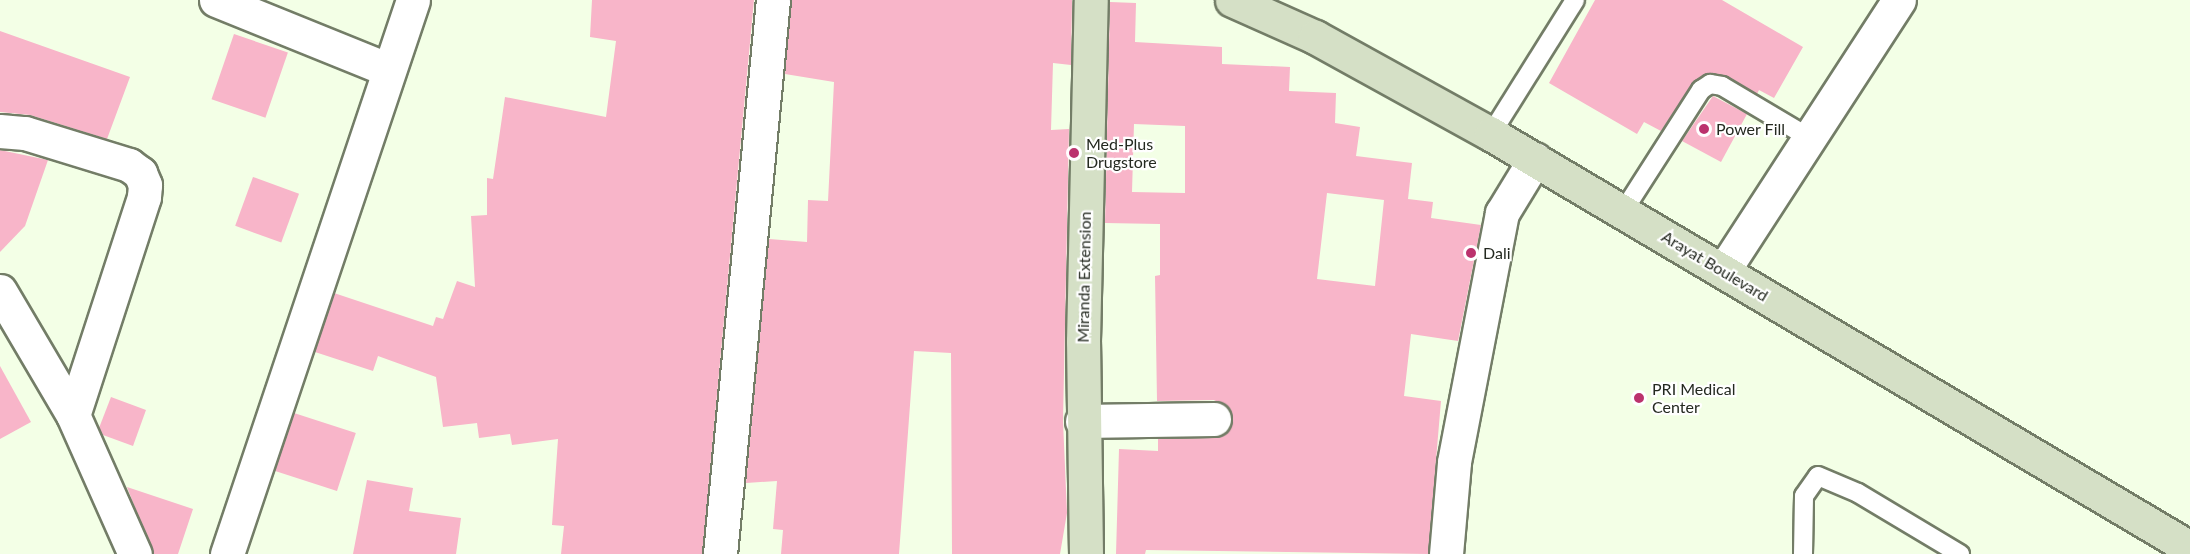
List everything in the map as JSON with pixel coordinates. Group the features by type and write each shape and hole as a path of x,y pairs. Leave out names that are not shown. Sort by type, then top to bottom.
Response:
{"main road":[{"name":"Miranda Extension","path":"1086,554 1082,421 1091,0"},
{"name":"Arayat Boulevard","path":"1232,0 1315,37 1624,210 2176,546"}],"street":[{"path":"216,0 387,69"},
{"path":"226,554 387,69 413,0"},
{"path":"720,554 773,0"},
{"path":"1723,271 1899,0"},
{"path":"0,131 25,133 129,165 140,173 145,185 144,197 73,415"},
{"path":"1446,554 1454,462 1502,213 1535,159"},
{"path":"0,291 73,415 135,554"},
{"path":"1082,421 1214,419"}],"lane":[{"path":"1491,134 1575,0"},
{"path":"1624,210 1701,90 1710,84 1722,86 1808,137"},
{"path":"1803,554 1804,496 1818,476 1858,493 1960,554"}],"building":[{"path":"592,0 754,0 702,554 561,554 564,526 552,525 558,439 512,445 510,434 479,438 477,423 443,427 436,377 378,356 373,371 315,352 334,293 433,326 436,317 443,319 457,281 475,287 471,216 487,215 487,178 493,179 505,97 606,117 616,41 590,37"},
{"path":"791,0 1072,0 1071,65 1053,63 1051,130 1069,129 1063,421 1067,513 1060,554 952,554 951,353 914,351 899,554 781,554 783,530 773,529 777,481 746,483 769,239 807,242 808,200 828,201 834,82 785,74"},
{"path":"1595,0 1722,0 1803,47 1774,98 1759,90 1757,94 1724,75 1705,74 1692,84 1661,131 1644,122 1637,134 1549,83"},
{"path":"1110,2 1136,3 1135,42 1222,47 1222,64 1290,67 1289,91 1336,93 1335,123 1360,127 1356,156 1412,163 1408,199 1433,202 1431,218 1481,225 1458,341 1411,334 1404,396 1441,401 1428,554 1146,550 1145,554 1116,554 1119,449 1158,451 1158,439 1215,438 1230,429 1233,419 1230,409 1214,400 1157,401 1155,276 1160,275 1160,224 1105,223","holes":["1134,124 1185,126 1185,193 1132,192","1327,193 1384,200 1375,286 1317,279"]},
{"path":"0,31 130,77 107,139 30,115 0,112"},
{"path":"234,34 288,53 265,118 212,99"},
{"name":"Power Fill","path":"1713,96 1747,114 1721,162 1682,141"},
{"path":"0,150 48,160 25,226 0,252"},
{"path":"253,177 299,194 281,243 235,226"},
{"path":"0,366 31,422 0,439"},
{"path":"111,397 146,410 133,446 103,435 99,428"},
{"path":"294,413 356,433 337,491 275,471"},
{"path":"367,480 413,488 409,511 461,518 456,554 353,554"},
{"path":"127,487 193,509 178,554 153,554"}],"place":[{"name":"Power Fill","path":"1704,129"},
{"name":"Med-Plus Drugstore","path":"1074,153"},
{"name":"Dali","path":"1471,253"},
{"name":"PRI Medical Center","path":"1639,398"}]}
